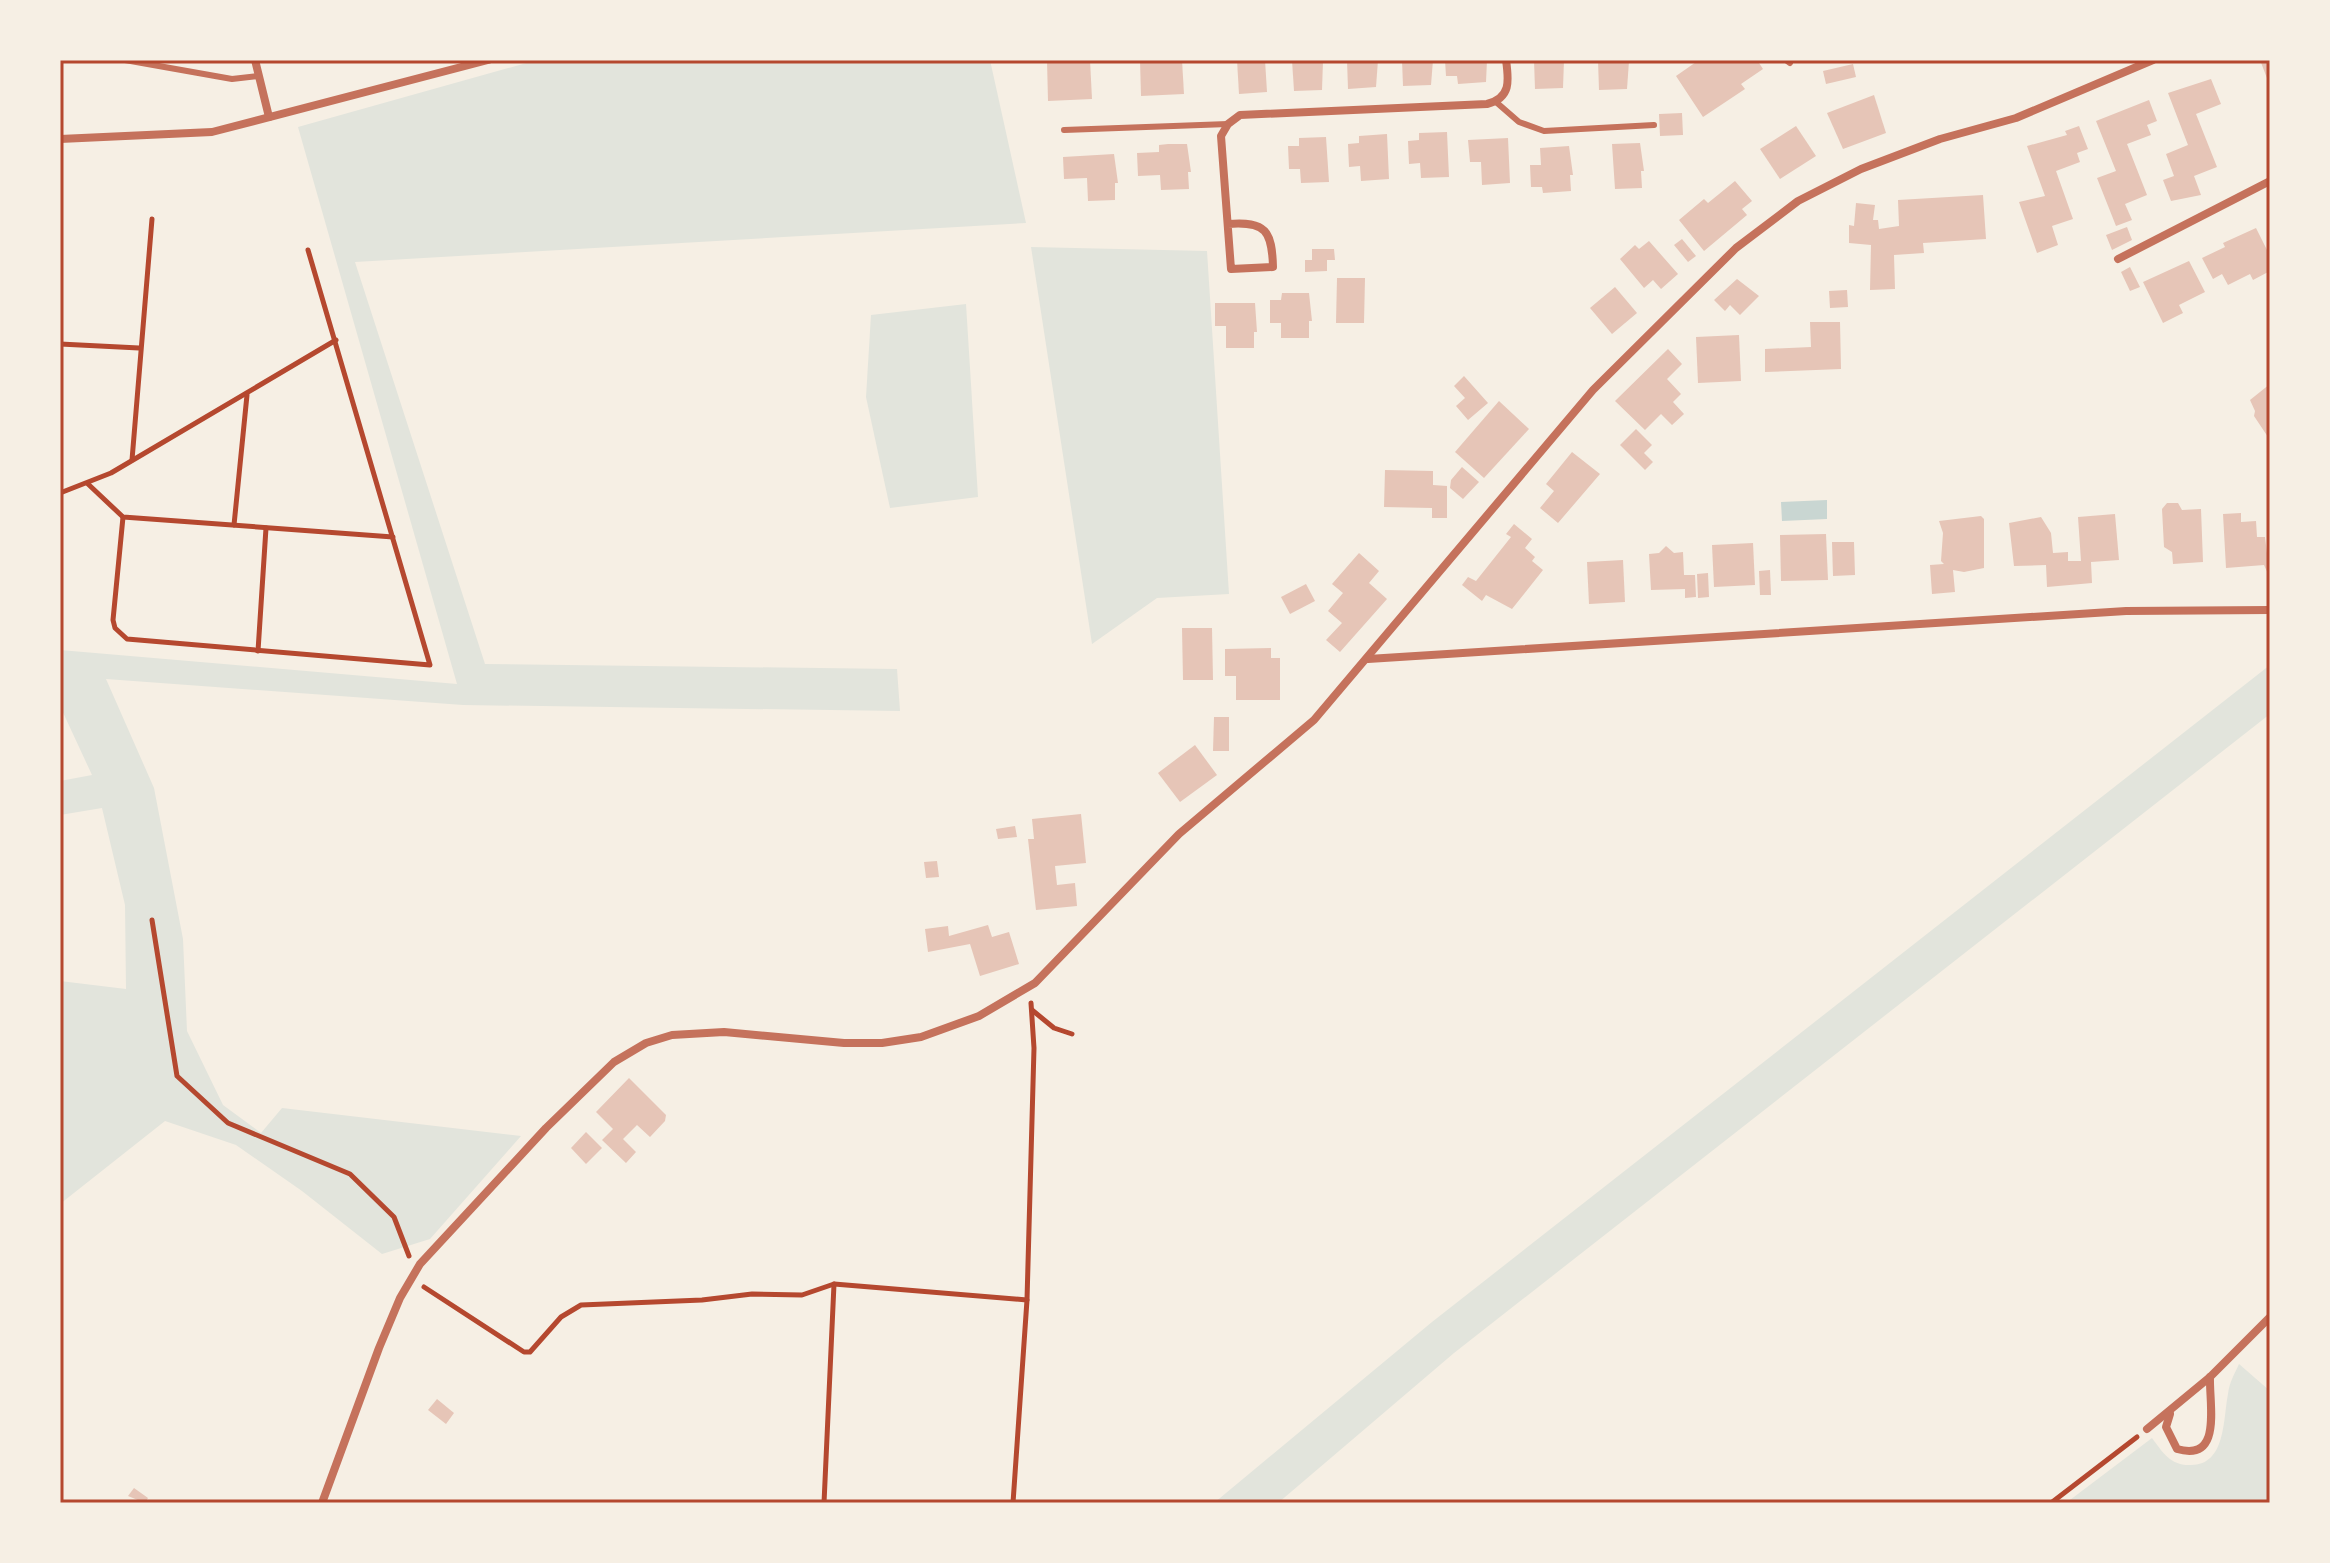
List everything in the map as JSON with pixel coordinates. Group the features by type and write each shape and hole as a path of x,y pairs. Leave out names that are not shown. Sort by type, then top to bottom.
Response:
{"street":[{"path":"255,60 269,117"},
{"path":"60,139 212,132 488,60"},
{"path":"1228,224 1255,225 1267,232 1273,243 1273,267 1231,269 1221,136 1228,124 1240,115 1496,102 1510,83 1506,60"},
{"path":"322,1503 379,1348 413,1276 438,1241 614,1062 646,1043 672,1035 724,1032 844,1043 921,1037 979,1016 1030,986 1179,834 1305,729 1368,659 1479,522 1593,390 1736,248 1798,201 1861,169 1940,139 2016,118 2153,60"},
{"path":"2118,259 2270,181"},
{"path":"1368,659 2126,611 2270,610"},
{"path":"2147,1429 2210,1377 2270,1317"},
{"path":"2170,1413 2166,1427 2177,1449 2190,1453 2200,1449 2211,1432 2210,1377"}],"lane":[{"path":"125,60 232,79 259,76"},
{"path":"1496,102 1519,122 1544,131 1654,125"},
{"path":"1064,130 1228,124"}],"path":[{"path":"132,460 152,219"},
{"path":"123,517 113,620 120,634 135,641 430,665 308,250"},
{"path":"60,493 88,484 132,460 336,340"},
{"path":"60,344 139,348"},
{"path":"234,525 247,394"},
{"path":"88,484 123,517 393,537"},
{"path":"258,651 266,528"},
{"path":"152,920 177,1076 228,1123 350,1174 394,1217 413,1276 524,1352 536,1349 561,1317 581,1305 702,1300 752,1294 802,1295 834,1284 1027,1300"},
{"path":"1013,1503 1027,1300 1034,1048 1030,986"},
{"path":"1031,1010 1054,1028 1072,1034"},
{"path":"824,1503 834,1284"},
{"path":"2051,1503 2147,1429"}],"shaded area":[{"path":"537,60 990,60 1026,223 355,262 485,664 897,669 900,711 463,705 106,679 154,788 183,939 187,1031 223,1105 261,1133 282,1108 521,1136 430,1239 382,1254 302,1191 236,1145 165,1121 60,1204 60,981 126,989 125,905 102,808 60,815 60,781 92,775 60,706 60,650 457,684 298,127"},
{"path":"1031,247 1207,251 1229,594 1157,598 1092,644"},
{"path":"966,304 978,497 890,508 866,397 871,315"},
{"path":"1827,500 1827,519 1782,521 1781,502"},
{"path":"2270,665 2270,714 1454,1353 1278,1503 1214,1503 1432,1322"},
{"path":"2239,1364 2270,1391 2270,1503 2066,1503 2152,1438 2173,1461 2184,1465 2202,1463 2211,1457 2221,1439 2229,1390"}],"building":[{"path":"1047,60 1090,60 1092,99 1048,101"},
{"path":"1140,60 1182,60 1184,94 1141,96"},
{"path":"1237,60 1265,60 1267,92 1239,94"},
{"path":"1292,60 1323,61 1322,90 1294,91"},
{"path":"1347,60 1378,60 1376,87 1348,89"},
{"path":"1402,60 1433,60 1431,85 1403,86"},
{"path":"1445,60 1487,60 1486,82 1458,84 1457,76 1446,76"},
{"path":"1534,60 1564,60 1563,88 1535,89"},
{"path":"1598,60 1629,61 1627,89 1599,90"},
{"path":"1699,60 1704,63 1709,60 1757,60 1763,69 1741,84 1745,89 1703,117 1676,76"},
{"path":"2260,60 2270,60 2270,86"},
{"path":"1853,64 1856,77 1826,84 1823,71"},
{"path":"2211,79 2221,104 2196,114 2217,167 2194,176 2201,195 2171,201 2163,180 2174,176 2166,154 2188,145 2168,93"},
{"path":"1874,95 1886,133 1843,149 1827,113"},
{"path":"2149,100 2157,121 2147,125 2151,135 2127,144 2147,195 2125,204 2132,220 2116,226 2097,178 2116,171 2096,121"},
{"path":"1682,113 1683,135 1660,136 1659,114"},
{"path":"1796,126 1816,156 1780,179 1760,149"},
{"path":"2079,126 2088,149 2077,153 2080,162 2056,171 2073,219 2052,226 2058,245 2037,253 2019,202 2045,196 2027,146 2067,135 2065,131"},
{"path":"1447,132 1449,177 1421,178 1420,163 1409,164 1408,141 1419,140 1419,133"},
{"path":"1387,134 1389,179 1361,181 1360,166 1349,167 1348,144 1359,143 1359,136"},
{"path":"1326,137 1329,182 1301,183 1300,169 1289,169 1288,146 1299,146 1299,138"},
{"path":"1508,138 1510,183 1482,185 1481,162 1470,162 1468,140"},
{"path":"1640,143 1644,171 1641,171 1642,188 1615,189 1612,144"},
{"path":"1187,144 1191,172 1188,172 1189,189 1161,190 1160,175 1138,176 1137,153 1159,152 1159,145"},
{"path":"1569,146 1573,175 1570,175 1571,191 1543,193 1542,187 1531,187 1530,165 1541,165 1540,148"},
{"path":"1114,154 1118,183 1115,183 1115,200 1088,201 1087,178 1064,179 1063,157"},
{"path":"1735,181 1752,201 1742,209 1747,215 1704,251 1679,220 1704,199 1708,203"},
{"path":"1983,195 1986,239 1923,243 1924,253 1894,255 1895,289 1870,290 1871,245 1849,243 1849,225 1854,226 1856,203 1875,205 1873,220 1878,220 1879,229 1899,226 1898,200"},
{"path":"2127,227 2132,240 2112,250 2106,235"},
{"path":"2256,228 2270,256 2270,271 2253,280 2250,274 2228,285 2222,274 2213,279 2202,258 2225,247 2223,243"},
{"path":"1682,239 1696,256 1688,262 1674,245"},
{"path":"1649,241 1678,274 1661,289 1653,280 1644,288 1620,259 1635,245 1639,249"},
{"path":"1312,249 1334,249 1335,260 1327,260 1327,271 1305,272 1305,260 1312,260"},
{"path":"2189,261 2205,292 2179,305 2183,313 2163,323 2143,282"},
{"path":"2130,267 2140,287 2130,291 2121,272"},
{"path":"1337,278 1365,278 1364,323 1336,323"},
{"path":"1737,279 1759,296 1740,315 1730,305 1725,311 1714,300"},
{"path":"1615,287 1637,313 1612,334 1590,308"},
{"path":"1847,290 1848,307 1830,308 1829,291"},
{"path":"1282,293 1309,293 1312,321 1309,321 1309,338 1281,338 1281,323 1270,323 1270,300 1281,300"},
{"path":"1215,303 1255,303 1257,332 1254,332 1254,348 1226,348 1226,326 1215,326"},
{"path":"1810,322 1840,322 1841,369 1765,372 1765,349 1811,347"},
{"path":"1739,335 1741,381 1698,383 1696,337"},
{"path":"1668,349 1682,364 1667,379 1681,394 1673,402 1684,414 1672,425 1661,414 1645,430 1615,401"},
{"path":"1464,376 1488,403 1468,420 1456,406 1465,398 1454,386"},
{"path":"2270,384 2270,440 2254,416 2250,400"},
{"path":"1499,401 1529,429 1484,478 1455,452"},
{"path":"1636,429 1652,445 1644,453 1653,462 1645,470 1620,445"},
{"path":"1572,452 1600,474 1558,523 1540,508 1554,491 1546,484"},
{"path":"1462,467 1479,482 1463,499 1450,488 1451,480"},
{"path":"1385,470 1433,471 1433,485 1447,486 1447,518 1432,518 1432,508 1384,507"},
{"path":"2167,503 2178,503 2182,510 2201,509 2203,562 2173,564 2172,552 2164,547 2162,509"},
{"path":"2241,513 2241,522 2256,521 2257,537 2265,537 2270,578 2264,565 2226,568 2223,514"},
{"path":"2115,514 2119,560 2091,562 2092,583 2047,587 2046,565 2014,566 2009,523 2041,517 2051,533 2053,553 2068,552 2068,561 2081,561 2078,517"},
{"path":"1981,516 1984,519 1984,568 1964,572 1953,570 1955,592 1932,594 1930,565 1944,564 1941,561 1943,533 1939,521"},
{"path":"1514,524 1532,539 1525,548 1535,557 1532,561 1543,570 1512,609 1486,595 1482,601 1462,585 1468,577 1476,581 1511,537 1506,534"},
{"path":"1826,534 1828,580 1781,581 1780,535"},
{"path":"1832,542 1854,542 1855,575 1833,576"},
{"path":"1753,543 1755,585 1714,587 1712,545"},
{"path":"1666,546 1674,553 1683,552 1684,575 1695,575 1696,597 1685,598 1685,589 1651,590 1649,554 1659,553"},
{"path":"1359,553 1379,571 1369,583 1387,599 1340,652 1326,640 1342,623 1328,611 1343,593 1332,584"},
{"path":"1623,560 1625,602 1589,604 1587,562"},
{"path":"1770,570 1771,595 1760,595 1759,571"},
{"path":"1708,573 1709,597 1698,598 1697,574"},
{"path":"1306,584 1315,601 1290,614 1281,597"},
{"path":"1182,628 1212,628 1213,680 1183,680"},
{"path":"1271,648 1271,658 1280,658 1280,700 1236,700 1236,676 1225,676 1225,649"},
{"path":"1214,717 1229,717 1229,751 1213,751"},
{"path":"1195,745 1217,775 1180,802 1158,773"},
{"path":"1081,814 1086,863 1055,866 1057,885 1075,883 1077,906 1036,910 1028,839 1034,839 1032,819"},
{"path":"1015,826 1017,837 998,839 996,829"},
{"path":"937,861 939,877 926,878 924,862"},
{"path":"988,925 992,937 1009,932 1019,964 980,976 970,944 928,952 925,929 948,926 949,936"},
{"path":"629,1078 666,1115 665,1121 650,1137 637,1125 623,1139 636,1152 626,1163 602,1140 613,1129 596,1112"},
{"path":"586,1132 602,1148 586,1164 571,1148"},
{"path":"437,1399 454,1413 446,1424 428,1410"},
{"path":"134,1488 148,1498 145,1503 128,1496"}]}
